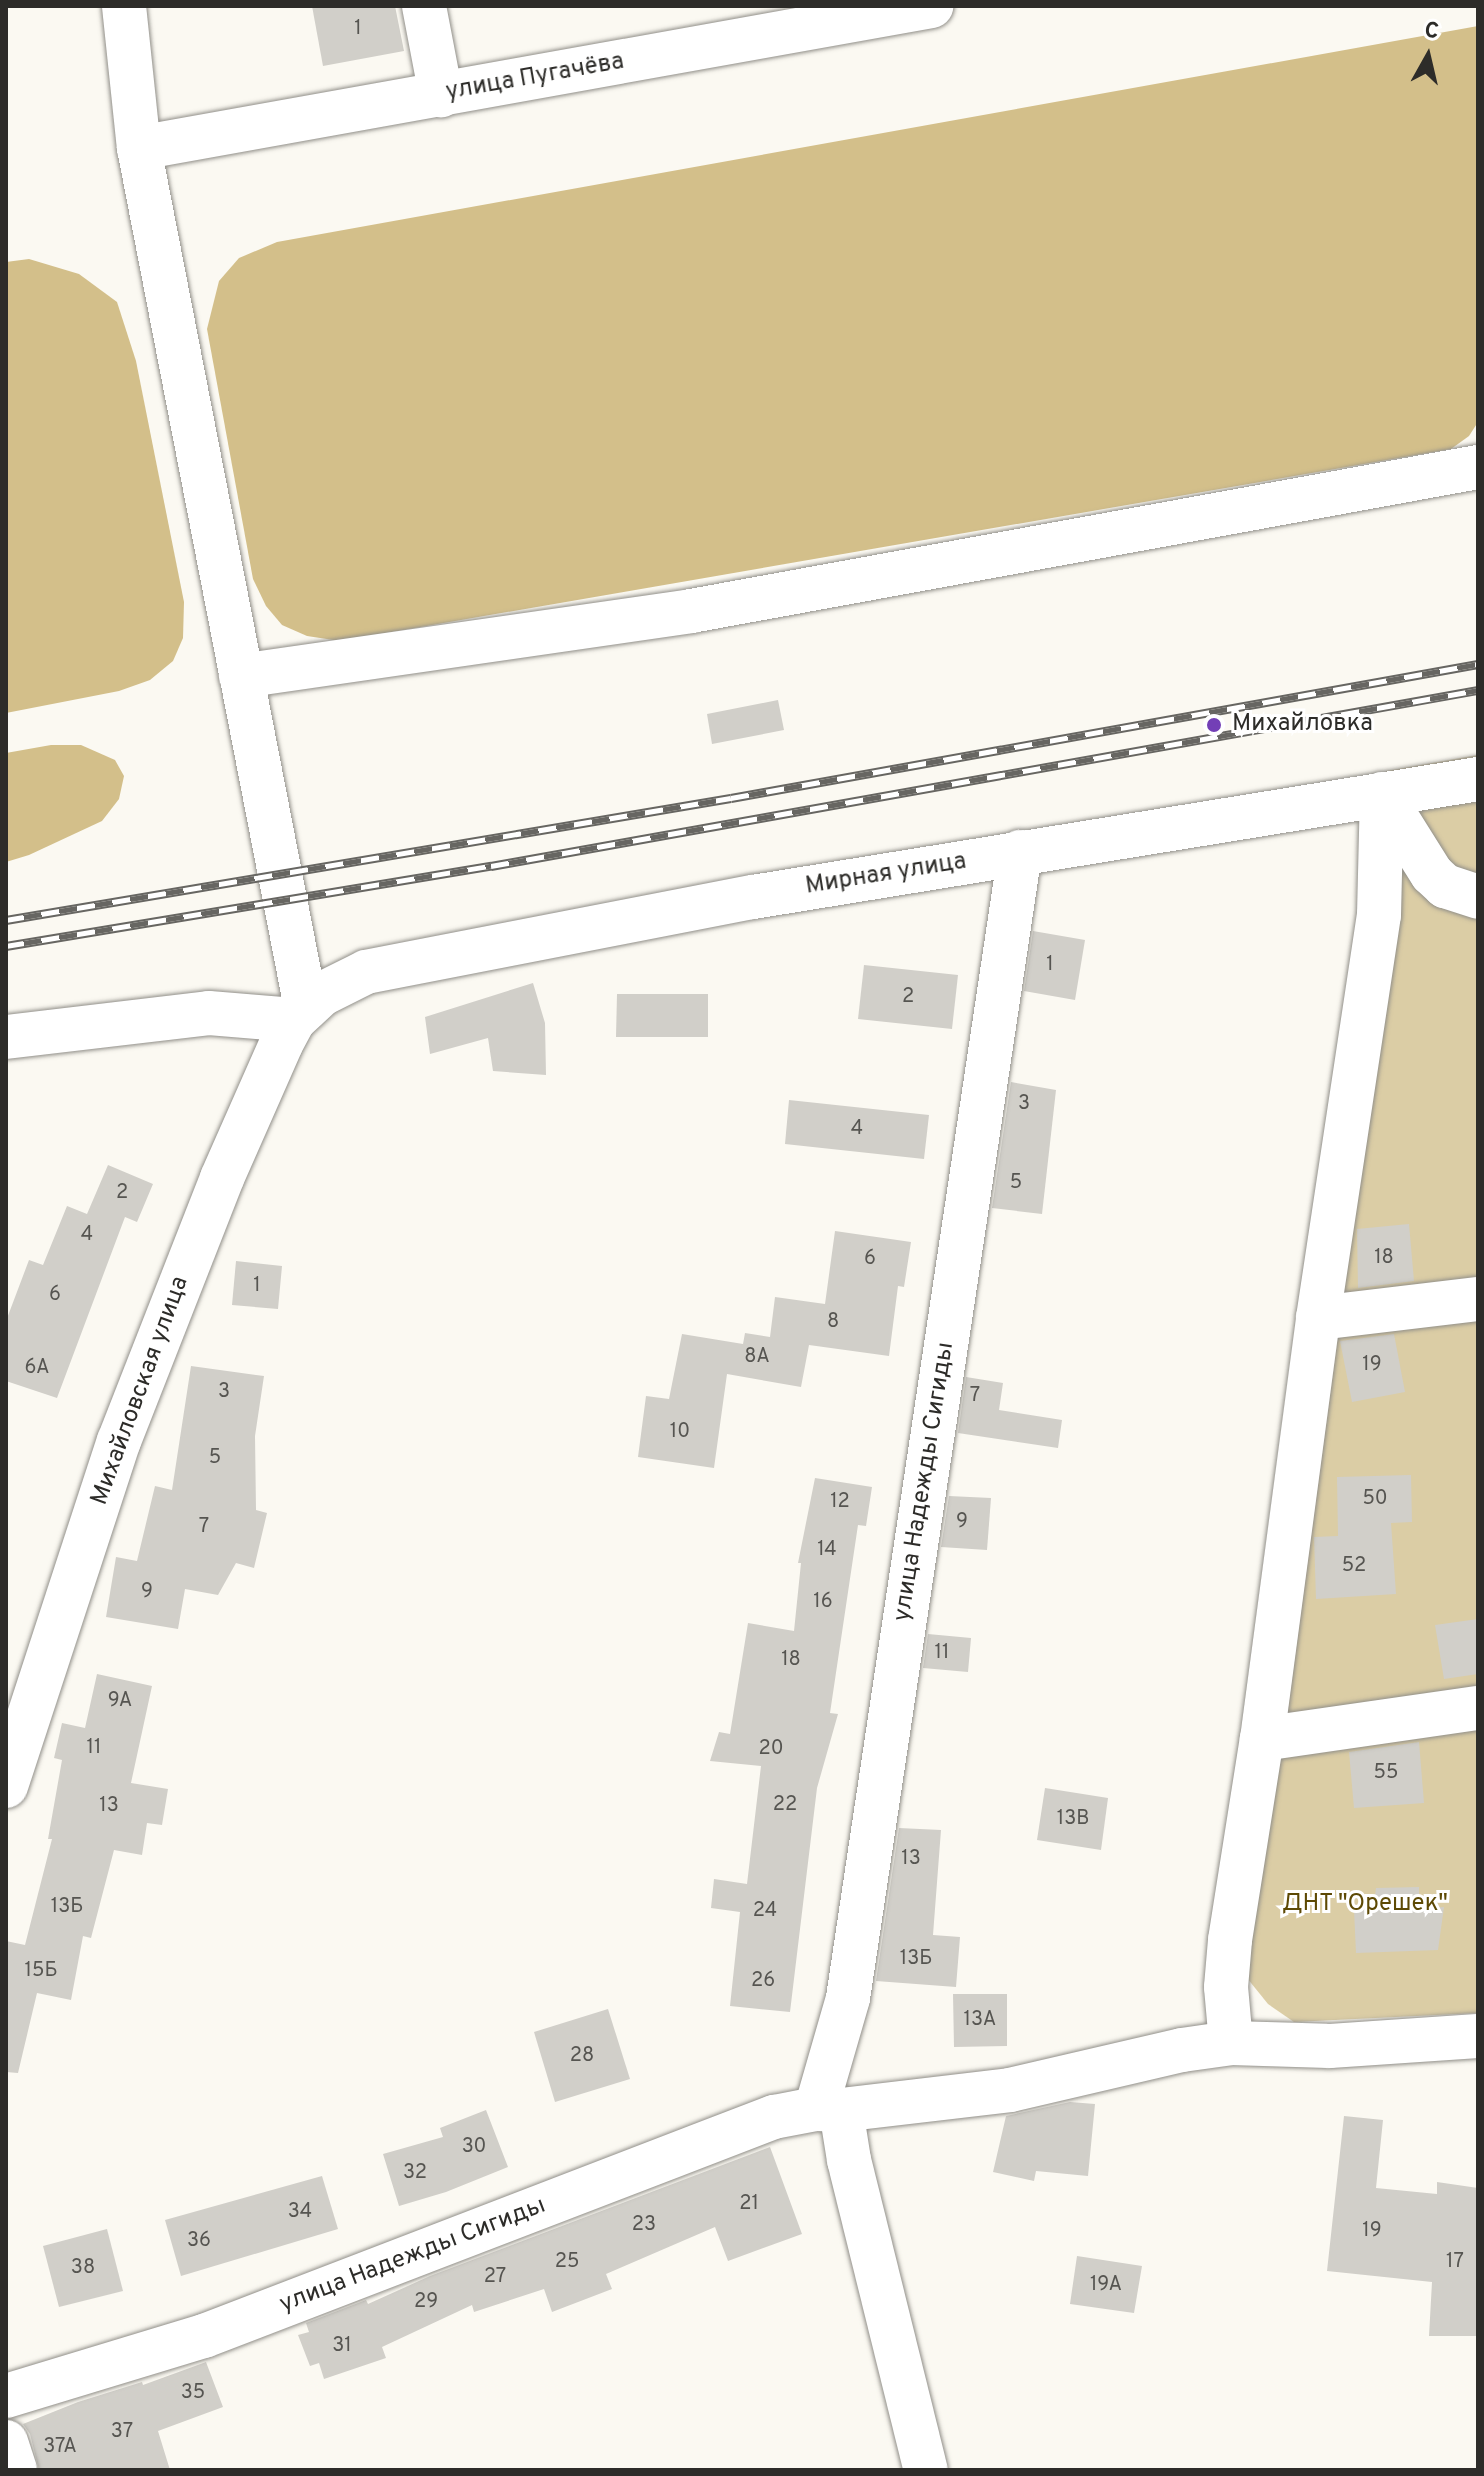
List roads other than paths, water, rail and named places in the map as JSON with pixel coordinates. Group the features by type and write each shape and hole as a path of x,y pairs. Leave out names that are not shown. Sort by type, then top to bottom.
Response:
{"street":[{"path":"6,1037 209,1013 300,1014 293,929 139,148 124,6"},
{"path":"424,6 441,95"},
{"name":"улица Пугачёва","path":"139,148 931,6"},
{"path":"241,676 691,611 1478,467"},
{"name":"Мирная улица","path":"300,1014 344,981 366,972 753,897 1478,779"},
{"path":"1382,794 1432,874 1445,886 1478,897"},
{"path":"1231,2043 1226,1987 1230,1940 1262,1739 1318,1318 1379,915 1382,794"},
{"name":"улица Надежды Сигиды","path":"828,2109 848,1998 1020,852"},
{"name":"Михайловская улица","path":"6,1786 119,1441 222,1178 266,1076 300,1014"},
{"path":"1318,1318 1478,1299"},
{"path":"1262,1739 1478,1708"},
{"name":"улица Надежды Сигиды","path":"6,2396 204,2336 774,2117 1010,2090 1182,2050 1231,2043 1330,2046 1478,2036"},
{"path":"828,2109 849,2160 926,2470"},
{"path":"6,2442 15,2470"}],"railway":[{"path":"6,920 731,798 1478,664"},
{"path":"6,946 491,866 1478,690"}],"place":[{"name":"Михайловка","path":"1214,725"}],"park label":[{"name":"ДНТ \"Орешек\"","path":"1365,1905"}]}
